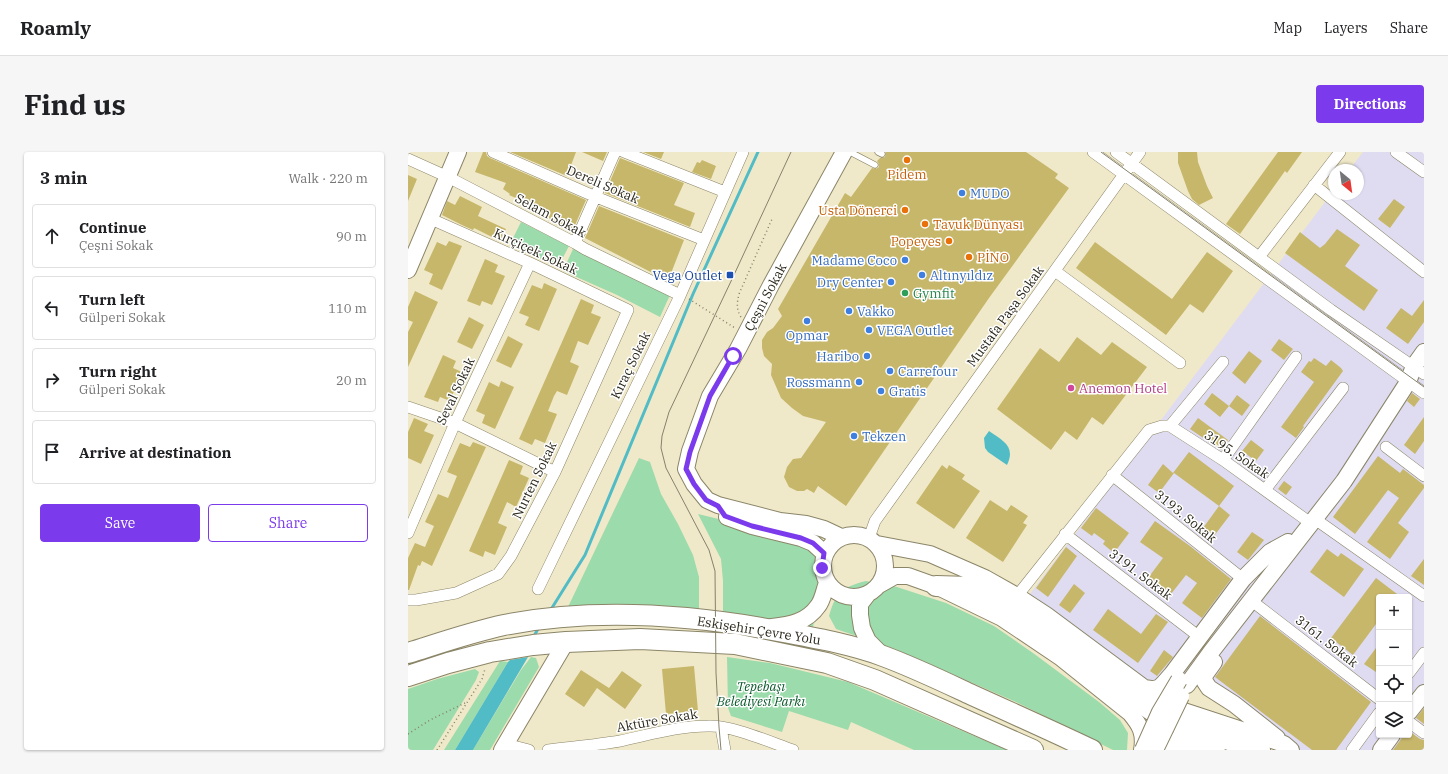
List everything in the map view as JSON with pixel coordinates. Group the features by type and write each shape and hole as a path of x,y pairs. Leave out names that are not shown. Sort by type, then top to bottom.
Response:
{"highway":[{"path":"936,586 970,587 1001,602 1036,625 1152,710 1180,724 1260,750"},
{"name":"Eskişehir Çevre Yolu","path":"408,653 444,641 504,625 550,619 622,615 665,616 748,625 833,641 883,656 925,673 1092,750"},
{"path":"408,639 467,628 504,625"},
{"name":"Eskişehir Çevre Yolu","path":"408,676 448,663 495,651 533,645 640,639 735,644 827,663 876,680 1033,750"},
{"path":"1157,750 1164,745 1182,741 1195,742 1226,750"}],"street":[{"path":"410,262 431,219 458,152"},
{"name":"Dereli Sokak","path":"493,152 596,197 704,240"},
{"path":"575,243 614,152"},
{"path":"624,152 725,192"},
{"name":"Kıraç Sokak","path":"538,589 684,297 704,240 743,152"},
{"name":"Çeşni Sokak","path":"718,506 706,500 694,484 686,469 690,452 710,396 738,349 770,285 844,152"},
{"path":"1093,152 1424,393"},
{"path":"1116,152 1331,310 1419,370"},
{"name":"Mustafa Paşa Sokak","path":"873,541 875,521 1140,152"},
{"path":"1259,257 1340,152"},
{"path":"1396,152 1424,172"},
{"name":"Selam Sokak","path":"408,159 448,177 585,249 684,297"},
{"path":"1314,185 1424,272"},
{"name":"Kırçiçek Sokak","path":"431,219 530,263 628,310"},
{"name":"Seval Sokak","path":"408,533 456,423 530,263"},
{"path":"1055,271 1180,364"},
{"name":"Nurten Sokak","path":"408,600 456,593 498,574 511,556 555,472 628,310"},
{"path":"1157,750 1177,703 1183,683 1227,614 1288,542 1344,481 1404,379 1419,370 1424,352"},
{"path":"1223,460 1296,357"},
{"path":"1017,596 1149,430 1162,426 1170,426 1223,362"},
{"path":"1265,490 1343,388"},
{"path":"408,407 456,423 555,472"},
{"name":"3195. Sokak","path":"1170,426 1223,460 1265,490 1424,596"},
{"path":"1386,447 1424,476"},
{"name":"3193. Sokak","path":"1112,475 1243,579"},
{"path":"718,506 780,522 806,524 841,536"},
{"path":"718,506 725,516 752,526 801,538 813,543 824,553"},
{"path":"1288,747 1234,704 1209,688 1205,682 1204,676 1257,605 1310,519"},
{"path":"1142,750 1143,733 1138,722 1130,712 1060,657 1031,636 1002,618 936,586 908,576 895,576 873,590 852,597 838,593 827,582 822,568 824,553 831,543 841,536 855,534 873,541 930,554 941,558 985,578 1017,596 1046,615 1142,688 1155,696 1181,710 1288,747"},
{"name":"3191. Sokak","path":"1065,534 1199,637"},
{"path":"873,541 884,557 885,572 873,590 860,604 860,615 862,628 868,641 883,656"},
{"path":"1142,688 1154,690 1160,687 1172,674 1243,579 1270,552 1288,542"},
{"path":"1142,750 1160,712 1183,683 1211,652 1285,558"},
{"path":"765,628 788,625 804,620 819,606 827,582"},
{"name":"3161. Sokak","path":"1257,605 1376,697"},
{"path":"529,750 504,747 566,642"},
{"path":"1412,669 1423,656"},
{"path":"1412,708 1424,693"},
{"path":"1352,750 1376,717"},
{"path":"1412,724 1424,733"},
{"name":"Aktüre Sokak","path":"548,750 619,746 678,729 709,726 744,733 793,750"},
{"path":"721,728 725,750"},
{"path":"1381,750 1390,738"}],"lane":[{"path":"850,152 874,165"}],"path":[{"path":"748,329 737,310 738,299 772,219"},
{"path":"684,297 696,303 711,314 748,329"},
{"path":"437,750 482,679 495,651"},
{"path":"408,734 430,720 467,702"}],"shaded area":[{"path":"1363,152 1424,152 1424,750 1290,750 1254,727 1181,672 1161,693 1030,594 1328,198 1328,200 1364,200 1364,164 1354,164"}],"green space":[{"path":"521,222 569,246 558,267 510,244"},
{"path":"573,249 670,295 660,317 617,295 563,271"},
{"path":"639,458 650,462 661,494 693,555 699,577 699,611 568,607"},
{"path":"698,514 814,542 825,549 825,566 813,627 723,613 721,559"},
{"path":"866,581 897,587 946,603 994,626 1099,702 1120,720 1128,733 1127,750 1113,750 1016,702 895,649 836,629 829,616 837,596 846,588"},
{"path":"531,657 536,658 539,667 490,750 473,750 521,670"},
{"name":"Tepebaşı Belediyesi Parkı","path":"727,657 770,663 848,682 1007,750 914,750 851,722 848,730 789,711 782,732 731,716 728,708"},
{"path":"500,661 508,662 455,750 444,750"},
{"path":"475,669 479,672 476,680 433,750 408,750 408,689 437,679"}],"water":[{"path":"989,431 1007,445 1010,453 1007,465 988,452 985,448 984,438"},
{"path":"528,657 473,750 455,750 508,662 510,660"}],"building":[{"path":"483,152 486,152 487,156 490,158 586,200 572,232 560,227 560,225 509,195 510,194 503,189 506,183 475,172"},
{"path":"510,152 576,152 567,176"},
{"path":"582,152 607,152 603,161"},
{"path":"643,152 664,152 661,159"},
{"name":"VEGA Outlet","path":"886,152 1026,152 1058,174 1055,178 1069,188 989,298 846,506 818,486 814,493 807,489 804,491 797,491 789,487 784,477 787,467 793,459 801,458 826,422 803,416 781,398 771,375 772,364 764,356 762,340 767,332 773,328 782,316 778,309 845,193 851,197 872,168 876,169 879,167 877,161 880,158 885,157"},
{"path":"1178,152 1197,152 1198,162 1213,198 1199,205 1192,199 1178,163"},
{"path":"1278,152 1302,152 1287,173 1285,171 1240,234 1226,224"},
{"path":"620,158 684,183 674,205 695,213 690,227 605,193"},
{"path":"702,160 716,166 711,179 692,172 697,162 700,163"},
{"path":"408,175 417,179 408,201"},
{"path":"460,196 482,207 478,216 506,229 500,241 474,228 473,230 442,215 447,201 455,205"},
{"path":"1394,199 1405,207 1390,228 1378,219"},
{"path":"599,206 684,240 668,281 585,238"},
{"path":"1337,229 1360,245 1345,266 1378,290 1364,311 1285,253 1300,232 1320,248"},
{"path":"449,241 462,246 442,290 429,284 433,274 424,270 437,242 446,246"},
{"path":"1095,242 1172,299 1207,252 1233,271 1203,313 1190,304 1166,335 1076,268"},
{"path":"485,259 498,265 495,272 505,276 492,305 482,301 480,306 467,301"},
{"path":"544,283 557,289 539,331 525,325 529,317 519,313 532,285 542,289"},
{"path":"415,291 438,302 408,367 408,332 413,322 408,320 408,307"},
{"path":"581,299 594,305 591,313 601,317 588,345 578,341 570,362 579,366 567,395 557,391 554,396 548,411 557,414 545,443 535,439 532,445 519,439"},
{"path":"1424,300 1424,322 1408,344 1386,328 1401,308 1412,316"},
{"path":"469,317 484,325 472,349 457,342"},
{"path":"508,336 523,344 511,368 496,361"},
{"name":"Anemon Hotel","path":"1077,337 1101,355 1112,342 1147,367 1103,425 1092,417 1077,440 1065,431 1051,450 997,409 1040,348 1059,362"},
{"path":"1279,339 1293,349 1284,360 1271,350"},
{"path":"1249,351 1262,361 1245,384 1232,373"},
{"path":"443,355 456,361 453,368 462,372 450,401 440,397 438,402 424,397"},
{"path":"1314,358 1326,366 1331,360 1343,371 1296,438 1281,427 1314,382 1301,372 1309,361 1311,362"},
{"path":"501,381 514,387 495,429 482,423 485,415 476,411 489,382 499,387"},
{"path":"1212,393 1229,406 1220,417 1204,404"},
{"path":"1412,393 1420,399 1414,407 1407,401"},
{"path":"1237,395 1250,405 1242,416 1229,406"},
{"path":"1424,417 1424,441 1415,454 1404,445"},
{"path":"414,418 428,424 424,431 434,435 421,464 408,458 408,432"},
{"path":"1198,418 1228,440 1221,450 1190,429"},
{"path":"1251,440 1264,450 1256,461 1242,451"},
{"path":"473,442 486,447 432,566 422,561 420,566 418,565 408,590 408,558 415,543 425,547 434,526 425,522 438,494 448,498 457,476 447,472 460,443 470,447"},
{"path":"1189,452 1234,486 1219,506 1174,473 1159,493 1148,485 1163,464 1173,473"},
{"path":"1378,456 1400,473 1403,469 1424,485 1424,488 1398,523 1409,532 1390,559 1367,542 1399,498 1388,490 1355,534 1333,517"},
{"path":"509,460 523,466 520,474 529,478 516,507 507,502 498,523 507,527 495,555 485,551 483,557 469,551"},
{"path":"942,465 947,469 949,465 965,475 962,479 980,491 954,529 916,503"},
{"path":"1284,481 1292,487 1286,495 1278,489"},
{"path":"990,500 1007,511 1011,505 1028,516 1023,523 1027,525 1003,562 966,538"},
{"path":"1219,506 1230,515 1214,536 1203,528"},
{"path":"1096,508 1129,533 1114,553 1103,544 1105,541 1094,533 1092,536 1081,528"},
{"path":"1155,521 1190,546 1231,579 1202,618 1182,603 1197,583 1186,575 1171,594 1148,578 1163,558 1140,542"},
{"path":"1252,532 1264,540 1248,560 1237,552"},
{"path":"1066,547 1077,556 1048,597 1036,588"},
{"path":"1327,549 1338,557 1341,553 1364,569 1344,597 1310,572"},
{"path":"1424,559 1424,585 1411,576"},
{"path":"1376,578 1397,594 1376,594 1376,624 1353,655 1331,638"},
{"path":"1074,584 1085,593 1070,613 1059,605"},
{"path":"1108,609 1141,634 1156,614 1168,622 1138,663 1093,630"},
{"path":"1260,616 1371,702 1336,750 1312,750 1215,677"},
{"path":"1376,648 1376,672 1364,664"},
{"path":"1164,650 1173,657 1157,676 1150,671"},
{"path":"694,666 698,711 666,714 662,669"},
{"path":"581,670 609,688 622,671 642,685 625,709 597,688 584,707 565,694"},
{"path":"1424,708 1424,724 1416,718"},
{"path":"1412,733 1424,740 1424,750 1393,750 1402,738 1412,738"}],"waterway":[{"path":"550,611 585,555 693,294 758,152"},
{"path":"533,638 539,627"}],"tram line":[{"path":"721,750 716,673 715,571 709,550 666,468 661,448 662,436 669,412 791,152"},
{"path":"1101,152 1424,387"}],"place":[{"name":"Pidem","path":"907,160"},
{"name":"MUDO","path":"962,193"},
{"name":"Usta Dönerci","path":"905,210"},
{"name":"Tavuk Dünyası","path":"925,224"},
{"name":"Popeyes","path":"949,241"},
{"name":"PİNO","path":"969,257"},
{"name":"Madame Coco","path":"905,260"},
{"name":"Vega Outlet","path":"730,275"},
{"name":"Altınyıldız","path":"922,275"},
{"name":"Dry Center","path":"891,282"},
{"name":"Gymfit","path":"905,293"},
{"name":"Vakko","path":"849,311"},
{"name":"Opmar","path":"807,321"},
{"name":"VEGA Outlet","path":"869,330"},
{"name":"Haribo","path":"867,356"},
{"name":"Carrefour","path":"890,371"},
{"name":"Rossmann","path":"859,382"},
{"name":"Anemon Hotel","path":"1071,388"},
{"name":"Gratis","path":"881,391"},
{"name":"Tekzen","path":"854,436"}],"route":[{"path":"733,356 710,396 690,452 686,469 694,484 706,500 718,506 725,516 752,526 801,538 813,543 824,553 822,568"}]}
